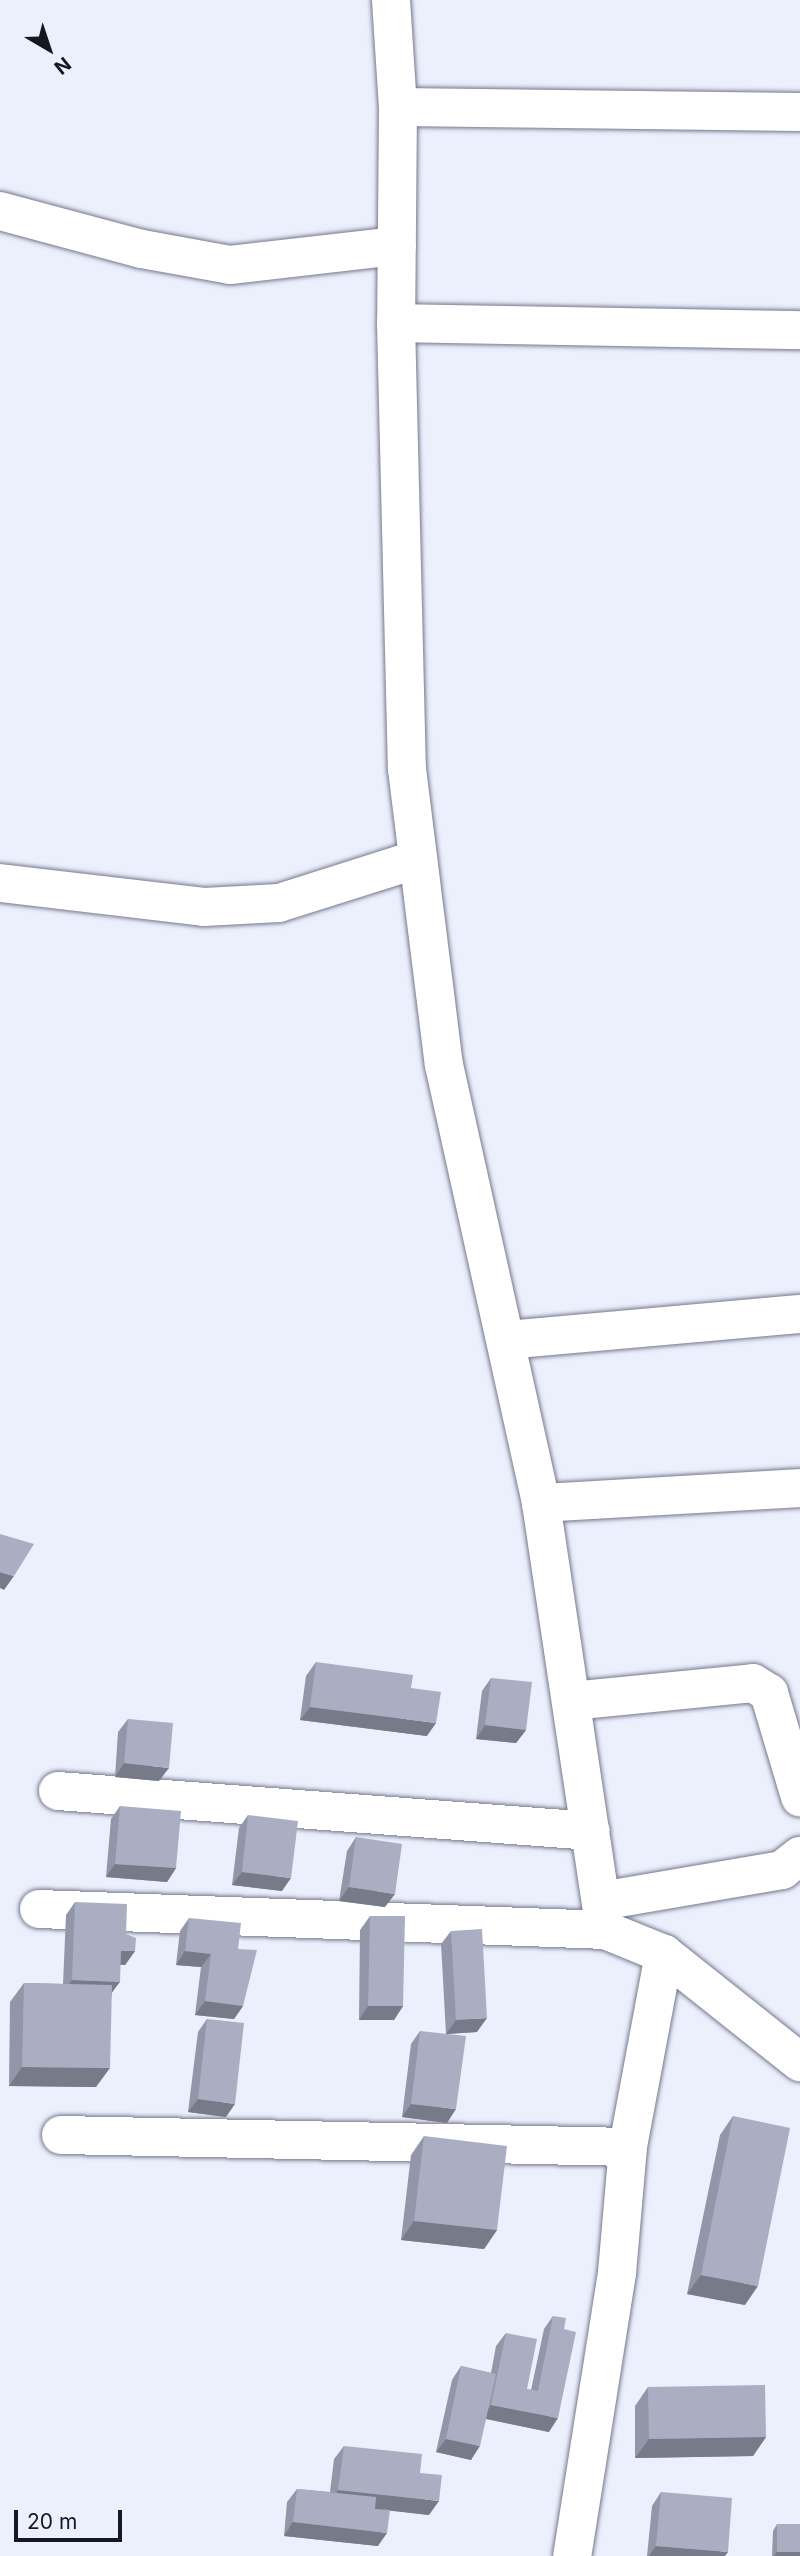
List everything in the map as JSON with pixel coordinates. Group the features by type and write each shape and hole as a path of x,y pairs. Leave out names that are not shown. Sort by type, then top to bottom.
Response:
{"street":[{"path":"391,0 398,107 396,323 407,769 444,1065 541,1503 603,1915 664,1954 800,2062"},
{"path":"398,107 800,112"},
{"path":"0,211 142,249 230,265 397,246"},
{"path":"396,323 800,330"},
{"path":"0,883 204,906 279,903 418,859"},
{"path":"507,1340 800,1314"},
{"path":"541,1503 800,1488"},
{"path":"570,1701 753,1683 769,1693 800,1797"},
{"path":"58,1791 590,1831"},
{"path":"39,1909 603,1915 782,1870 800,1856"},
{"path":"572,2556 617,2273 628,2147 664,1954"},
{"path":"61,2135 628,2147"}],"building":[{"path":"0,1534 34,1544 14,1576 0,1572"},
{"path":"316,1662 413,1675 411,1688 441,1692 436,1723 310,1707"},
{"path":"491,1678 532,1682 526,1730 485,1725"},
{"path":"128,1719 173,1723 169,1768 124,1763"},
{"path":"120,1806 181,1811 176,1868 115,1864"},
{"path":"248,1815 298,1821 291,1878 242,1872"},
{"path":"356,1837 402,1844 395,1894 349,1887"},
{"path":"75,1902 127,1904 126,1934 136,1938 135,1951 121,1951 120,1982 72,1980"},
{"path":"370,1916 405,1916 403,2006 368,2006"},
{"path":"189,1918 241,1923 238,1949 257,1950 243,2006 205,2001 211,1954 185,1951"},
{"path":"482,1929 487,2018 456,2020 451,1931"},
{"path":"24,1983 112,1985 110,2068 22,2067"},
{"path":"207,2019 244,2023 235,2104 198,2099"},
{"path":"420,2031 466,2036 456,2109 411,2104"},
{"path":"733,2116 790,2128 758,2286 701,2275"},
{"path":"424,2136 507,2146 497,2230 414,2221"},
{"path":"553,2316 566,2318 564,2329 576,2332 558,2418 491,2405 506,2333 537,2339 527,2389 538,2391"},
{"path":"461,2366 496,2374 480,2446 446,2439"},
{"path":"765,2385 766,2437 649,2439 648,2387"},
{"path":"344,2446 422,2454 420,2473 442,2475 439,2501 338,2490"},
{"path":"297,2489 376,2497 375,2509 390,2510 387,2533 293,2522"},
{"path":"661,2492 732,2498 728,2552 656,2546"},
{"path":"777,2524 800,2524 800,2552 777,2552"}]}
